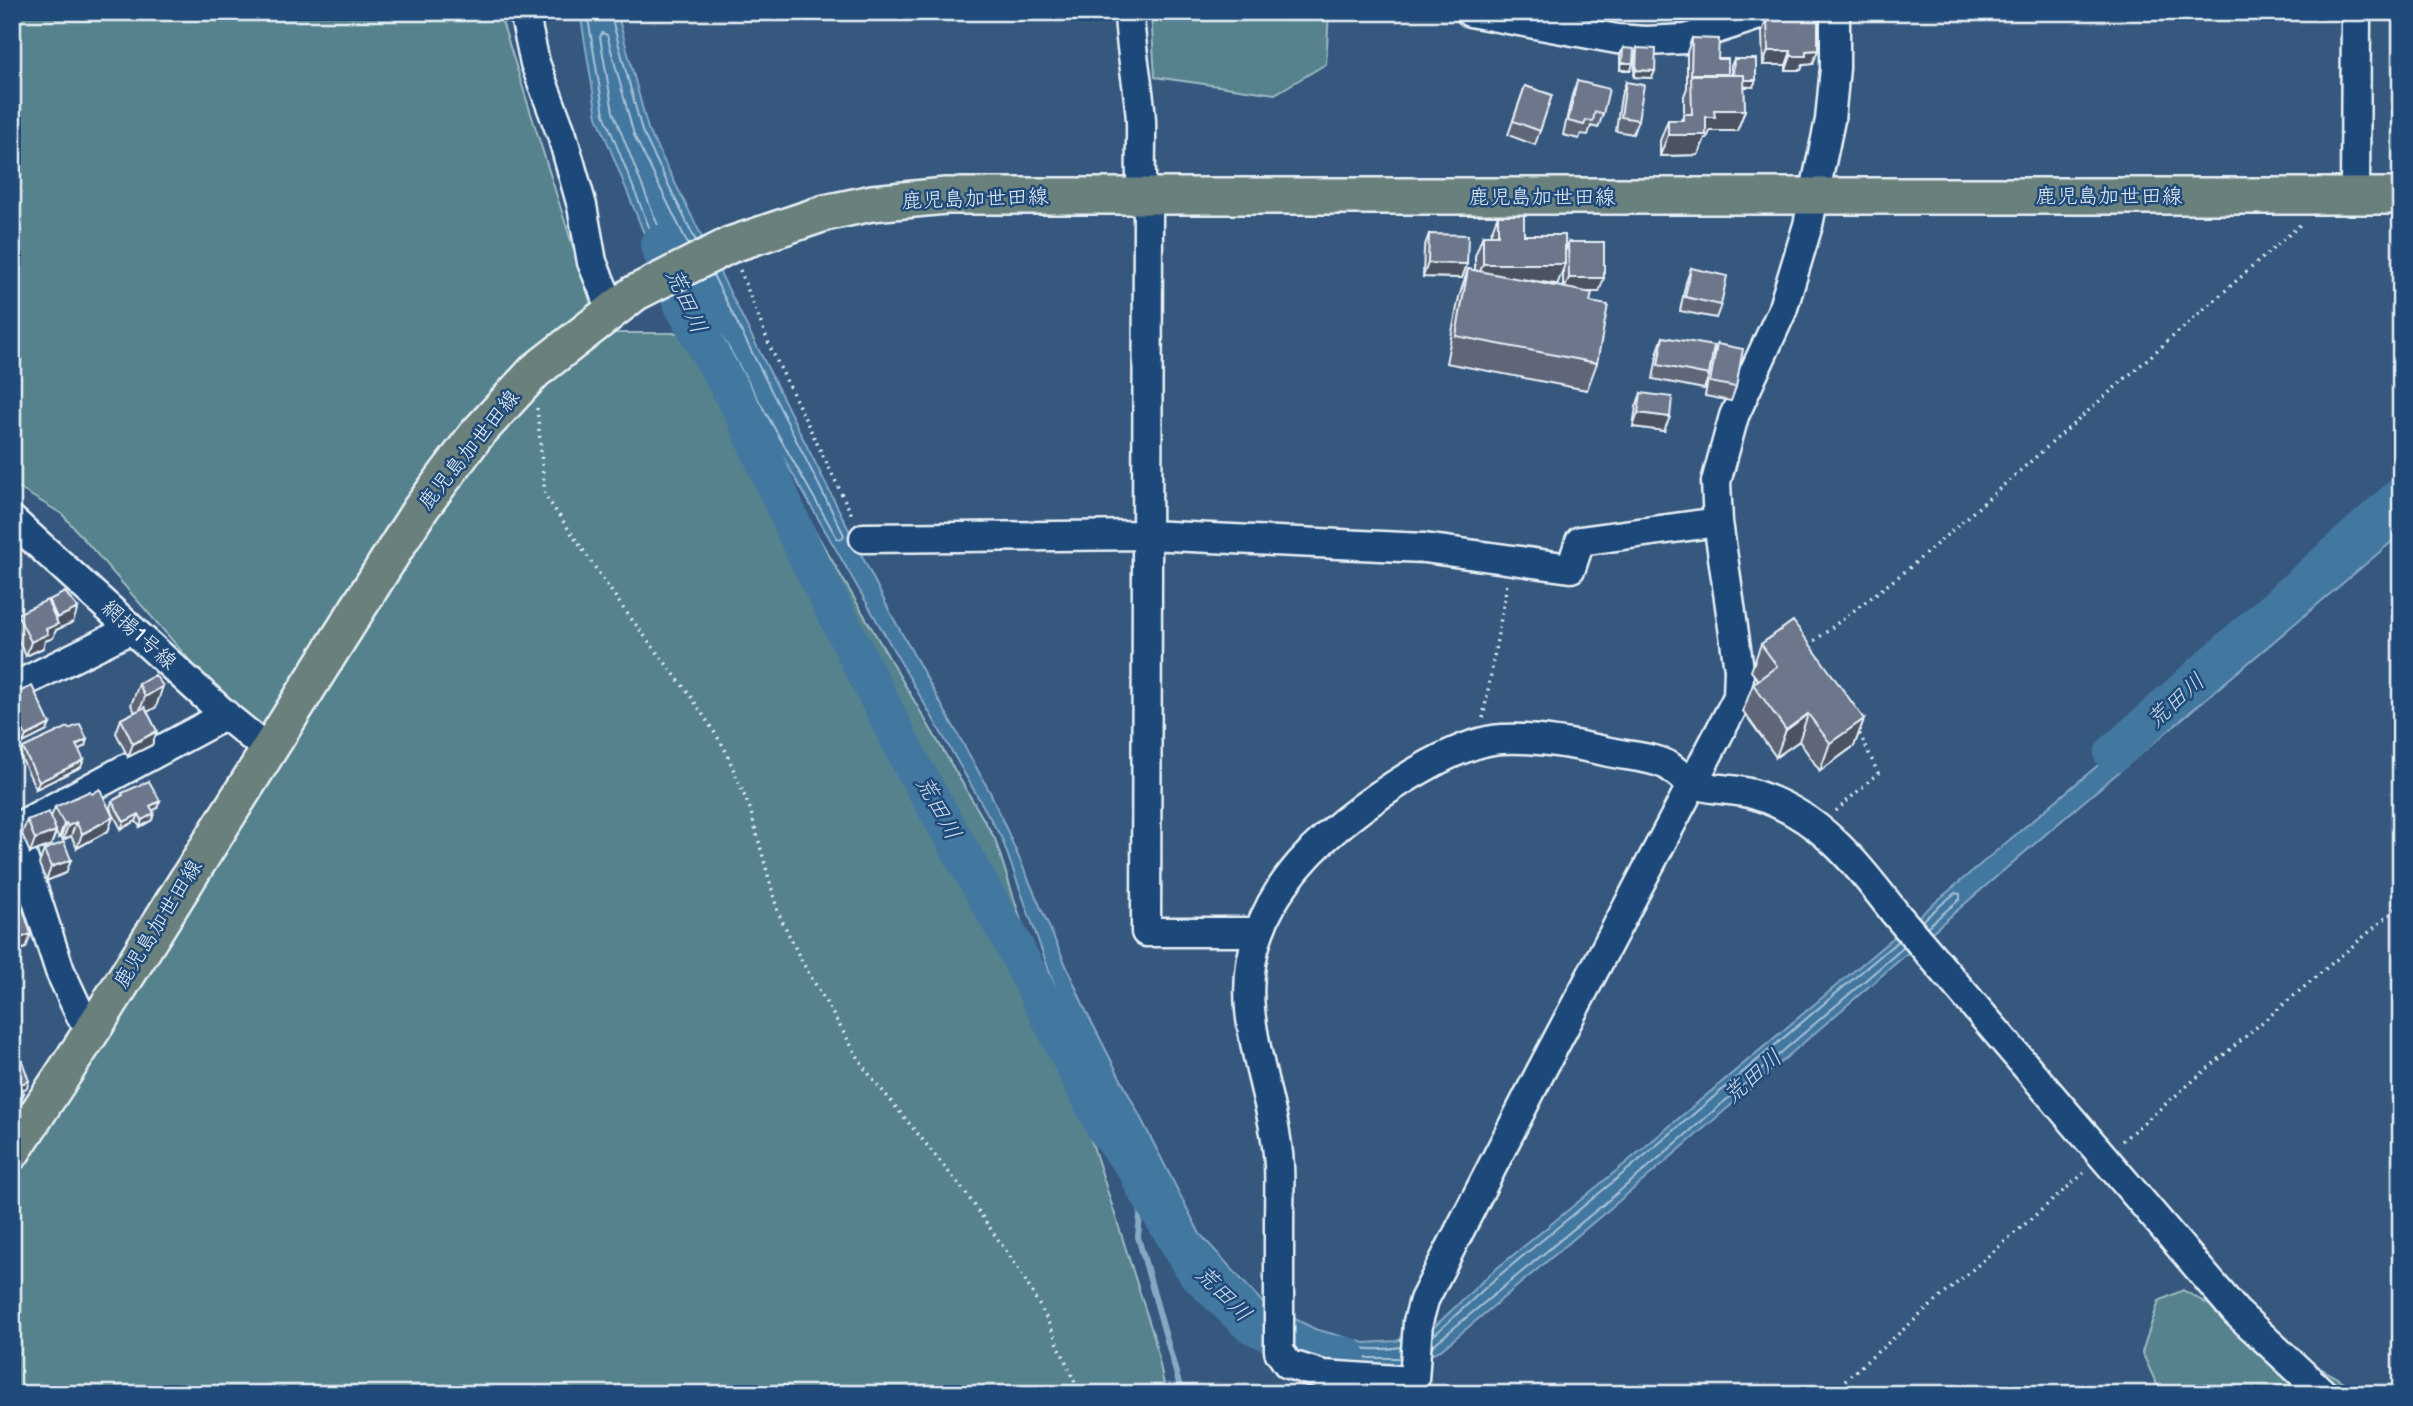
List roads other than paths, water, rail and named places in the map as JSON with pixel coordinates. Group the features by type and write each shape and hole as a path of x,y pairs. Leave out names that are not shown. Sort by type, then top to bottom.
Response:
{"main road":[{"name":"鹿児島加世田線","path":"12,1152 97,1023 419,511 476,435 535,371 623,302 730,245 825,213 872,203 946,196 2401,195"}],"street":[{"path":"524,12 534,62 562,135 582,206 592,262 623,302"},
{"path":"1129,12 1130,43 1140,118 1142,197 1149,213 1146,932 1259,932"},
{"path":"1470,12 1617,39 1646,41 1686,39 1768,12"},
{"path":"1835,12 1835,68 1830,120 1815,197 1782,311 1734,416 1717,482 1718,522 1739,669 1738,697 1692,783 1540,1073 1430,1288 1418,1322 1413,1384 1323,1375 1288,1364 1279,1352 1279,1166 1275,1132 1253,1041 1250,1014 1249,983 1259,932 1283,884 1317,844 1340,824 1415,774 1478,743 1523,739 1587,747 1666,764 1692,783 1750,793 1780,803 1818,827 1851,858 1895,914 2236,1312 2323,1394"},
{"path":"2355,195 2356,12"},
{"path":"864,538 1147,535 1424,548 1570,568 1580,541 1718,522"},
{"name":"網揚1号線","path":"18,534 267,749"},
{"path":"12,688 131,629"},
{"path":"97,1023 81,1016 61,971 13,827 226,715"}],"water":[{"path":"580,12 617,12 648,129 890,612 991,794 1086,1011 1200,1234 1263,1303 1315,1329 1365,1343 1396,1341 1432,1329 1490,1274 1627,1162 2261,628 2401,506 2401,534 1441,1350 1398,1367 1355,1365 1314,1356 1253,1318 1184,1236 1067,1021 1002,839 721,349 645,236 597,116"}],"waterway":[{"name":"荒田川","path":"659,244 684,307 744,414 800,542 912,765 1012,942 1106,1129 1137,1170 1197,1273 1250,1324 1312,1352 1347,1356"},
{"name":"荒田川","path":"2113,754 2401,496"},
{"path":"1143,1184 1138,1237 1182,1394"}]}
